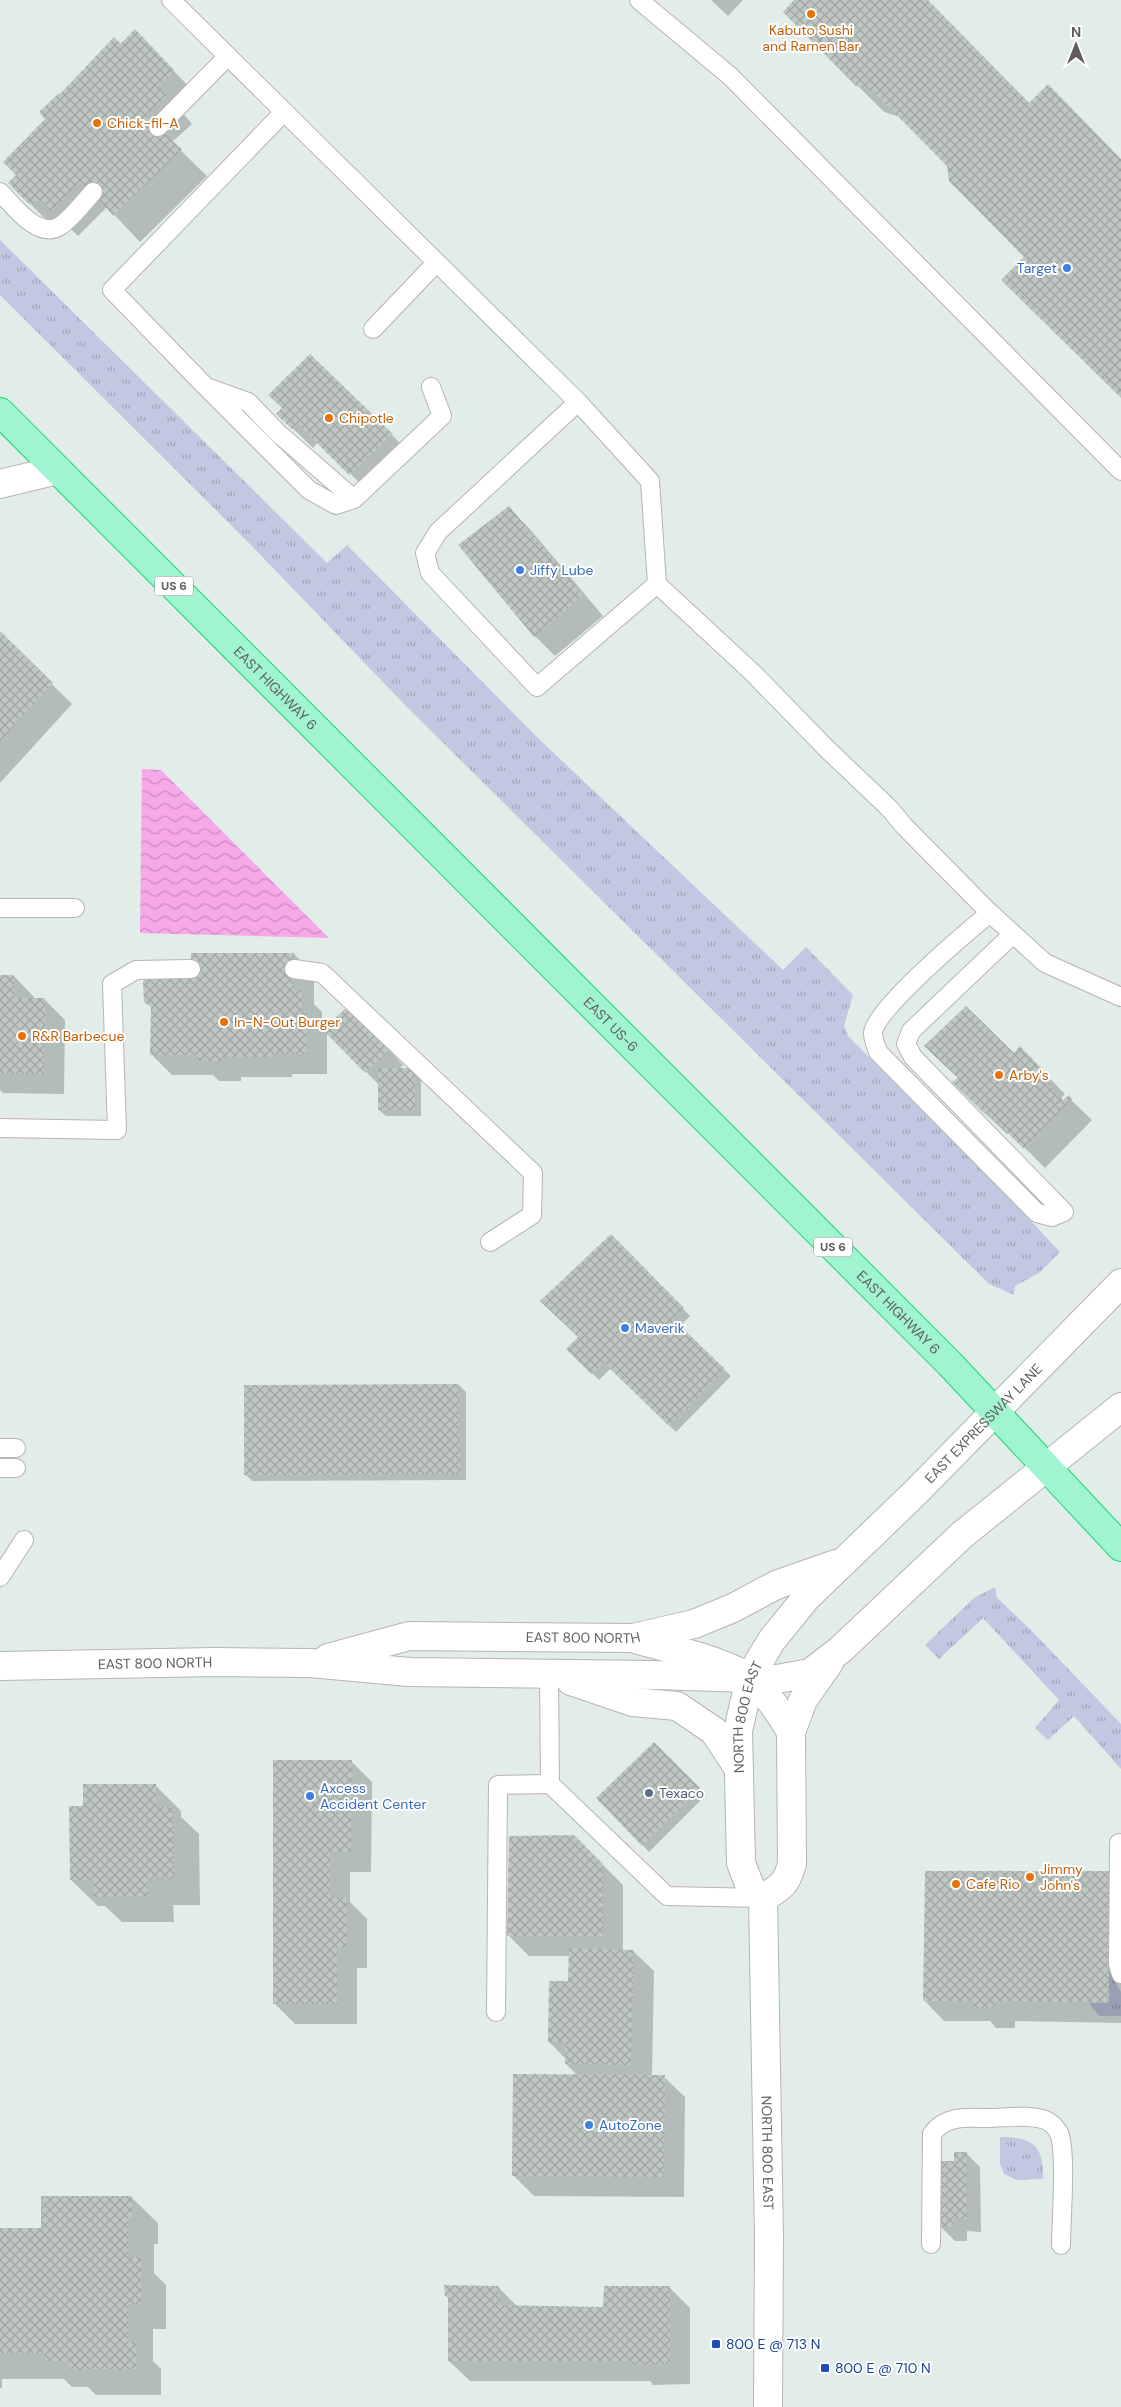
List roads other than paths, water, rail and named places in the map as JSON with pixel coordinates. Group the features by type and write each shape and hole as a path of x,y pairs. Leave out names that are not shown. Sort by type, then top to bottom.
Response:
{"highway":[{"name":"EAST HIGHWAY 6","path":"0,412 552,964"},
{"name":"EAST US-6","path":"552,964 670,1084"},
{"name":"EAST HIGHWAY 6","path":"670,1084 995,1411 1121,1547"}],"street":[{"path":"0,484 58,470"},
{"name":"EAST EXPRESSWAY LANE","path":"844,1561 916,1492 1121,1283"},
{"path":"763,1898 782,1887 789,1875 792,1864 791,1732 802,1700 840,1650 962,1535 1121,1407"},
{"name":"EAST 800 NORTH","path":"310,1663 409,1636 633,1638 694,1624 733,1608 776,1585 844,1561"},
{"name":"NORTH 800 EAST","path":"768,2407 769,2236 763,1898 750,1889 741,1863 738,1731 750,1678 772,1640 788,1620 844,1561"},
{"path":"633,1638 688,1653 750,1678 772,1702 791,1732"},
{"name":"EAST 800 NORTH","path":"0,1666 215,1662 310,1663 409,1672 549,1673 778,1680 810,1673 840,1650"},
{"path":"549,1673 633,1702 677,1706 714,1731 739,1769"}],"lane":[{"path":"171,0 578,402 650,481 658,584 753,673 827,749 890,809 904,826 990,913 1045,963 1121,997"},
{"path":"639,0 730,76 1121,471"},
{"path":"158,127 228,57"},
{"path":"284,112 112,290 309,490 336,505 354,499 442,416 431,387"},
{"path":"0,192 29,221 44,229 60,227 93,192"},
{"path":"372,329 436,263"},
{"path":"578,402 438,532 425,552 430,573 537,687 658,584"},
{"path":"0,908 75,908"},
{"path":"990,913 958,940 880,1015 873,1033 878,1052 1037,1213 1052,1217 1064,1212 913,1057 906,1044 911,1031 1013,934"},
{"path":"0,1128 117,1130 112,984 136,970 191,969"},
{"path":"294,969 322,973 533,1173 532,1215 490,1242"},
{"path":"0,1577 24,1540"},
{"path":"549,1673 550,1784"},
{"path":"496,2012 498,1785 550,1784 667,1896 763,1898"},
{"path":"1119,1843 1118,1964 1121,1974"},
{"path":"931,2244 932,2134 938,2125 948,2120 965,2118 1015,2118 1047,2121 1059,2134 1062,2150 1061,2245"}],"water":[{"path":"142,769 161,770 329,938 140,933"}],"place":[{"name":"Kabuto Sushi and Ramen Bar","path":"811,14"},
{"name":"Chick-fil-A","path":"97,123"},
{"name":"Target","path":"1067,268"},
{"name":"Chipotle","path":"329,418"},
{"name":"Jiffy Lube","path":"520,570"},
{"name":"In-N-Out Burger","path":"224,1022"},
{"name":"R&R Barbecue","path":"22,1036"},
{"name":"Arby's","path":"999,1075"},
{"name":"Maverik","path":"625,1328"},
{"name":"Texaco","path":"649,1793"},
{"name":"Axcess Accident Center","path":"310,1796"},
{"name":"Jimmy John's","path":"1030,1877"},
{"name":"Cafe Rio","path":"956,1884"},
{"name":"AutoZone","path":"589,2125"},
{"name":"800 E @ 713 N","path":"716,2344"},
{"name":"800 E @ 710 N","path":"825,2368"}]}
